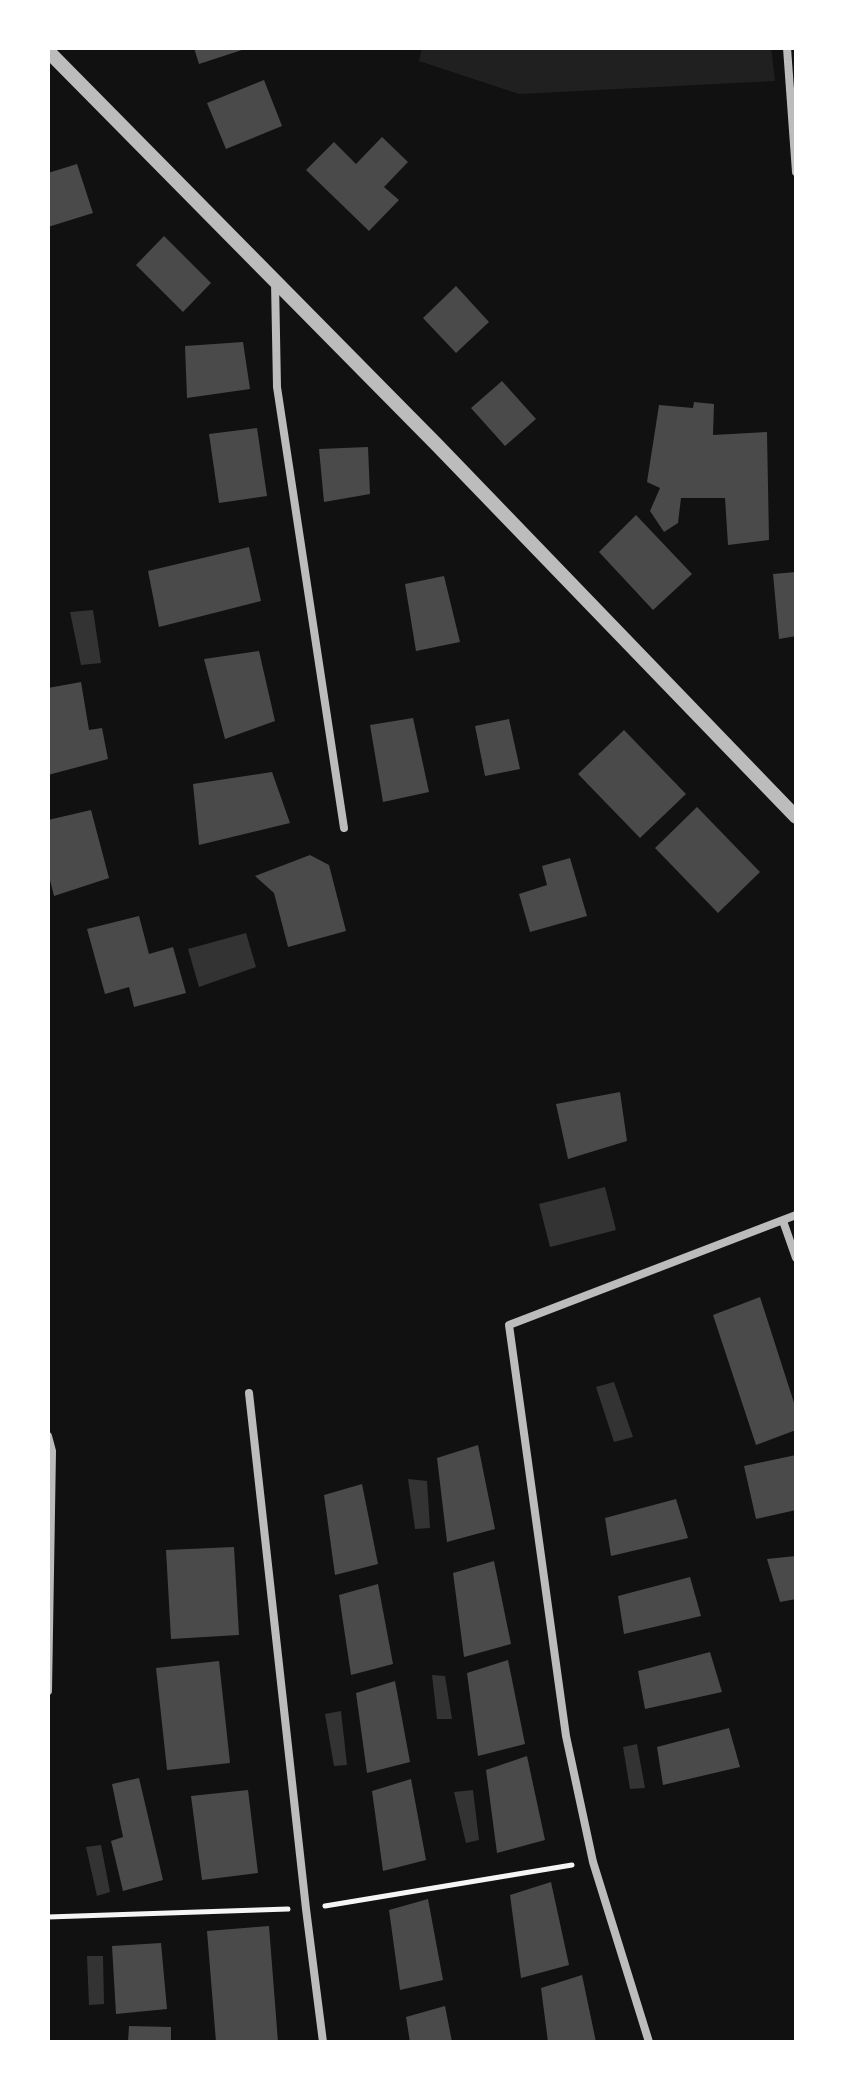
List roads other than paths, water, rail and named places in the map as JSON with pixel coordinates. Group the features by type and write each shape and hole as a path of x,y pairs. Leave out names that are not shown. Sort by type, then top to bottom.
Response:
{"street":[{"path":"787,48 796,172"},
{"path":"48,51 609,622 796,817"},
{"path":"275,281 277,387 344,828"},
{"path":"649,2042 593,1862 566,1736 509,1325 796,1215"},
{"path":"783,1221 796,1258"},
{"path":"249,1393 323,2042"},
{"path":"48,1436 52,1451 48,1691"}]}
